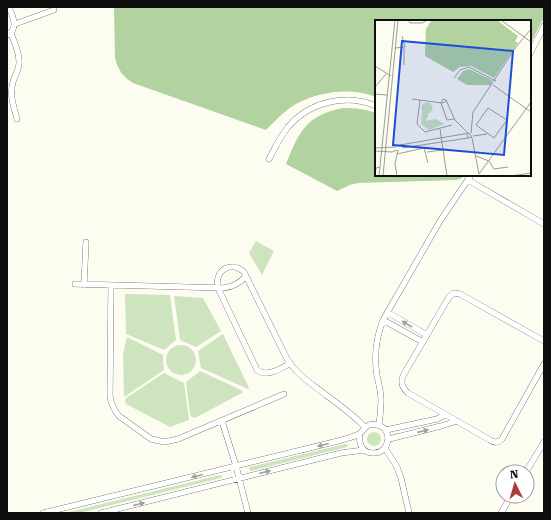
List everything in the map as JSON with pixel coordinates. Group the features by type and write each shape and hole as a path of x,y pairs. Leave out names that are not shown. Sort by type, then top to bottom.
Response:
{"lane":[{"path":"9,7 15,24 14,29 9,34 19,60 19,66 12,89 13,103 17,119"},
{"path":"15,24 54,10"},
{"path":"531,52 544,26"},
{"path":"269,160 288,127 299,116 312,108 325,103 340,100 355,100 375,106"},
{"path":"379,425 381,400 377,375 376,353 379,331 383,320 386,312 446,211 469,178 544,224"},
{"path":"84,285 86,242"},
{"path":"290,364 269,373 262,373 257,370 218,288 218,276 228,267 241,269 246,276 290,364 294,369 302,377 344,408 365,427"},
{"path":"75,284 229,288 243,280 246,276"},
{"path":"111,286 110,396 113,406 119,416 151,439 164,442 178,440 284,394"},
{"path":"544,341 460,294 454,293 450,297 427,335 403,377 402,384 408,394 492,442 495,442 500,441 544,364"},
{"path":"386,312 427,335"},
{"path":"383,320 423,342"},
{"path":"386,430 437,419 445,415"},
{"path":"222,421 236,466 248,513"},
{"path":"389,439 457,421"},
{"path":"43,513 338,441 360,433 365,427 374,424 379,425 386,430 389,439 388,444 381,452 369,453 361,446 360,433"},
{"path":"531,464 544,442"},
{"path":"385,448 397,467 409,513"},
{"path":"101,513 341,454 364,450"},
{"path":"500,513 506,504"}],"green space":[{"path":"114,7 544,7 544,17 531,43 531,20 375,20 375,97 346,91 325,93 315,96 296,104 280,116 266,130 133,83 121,73 115,58"},
{"path":"343,108 360,109 375,113 375,176 463,176 457,180 358,183 337,191 286,164 300,134 312,120 330,111"},
{"path":"256,241 274,251 262,275 249,253"},
{"path":"125,294 170,295 176,340 164,350 126,334"},
{"path":"174,296 203,298 221,331 196,347 180,340"},
{"path":"223,334 249,388 248,389 201,368 198,351"},
{"path":"127,337 163,355 164,370 124,397 123,354"},
{"path":"181,345 192,349 196,360 192,371 181,375 170,371 166,360 170,349"},
{"path":"200,371 243,392 195,418 192,417 190,414 186,382"},
{"path":"164,373 184,383 189,420 170,427 126,404 125,401 126,398"},
{"path":"371,432 377,432 381,436 381,442 377,446 371,446 367,442 367,436"},
{"path":"345,444 348,445 347,447 251,471 249,469 250,467"},
{"path":"220,475 222,476 221,478 79,513 65,513"}]}
